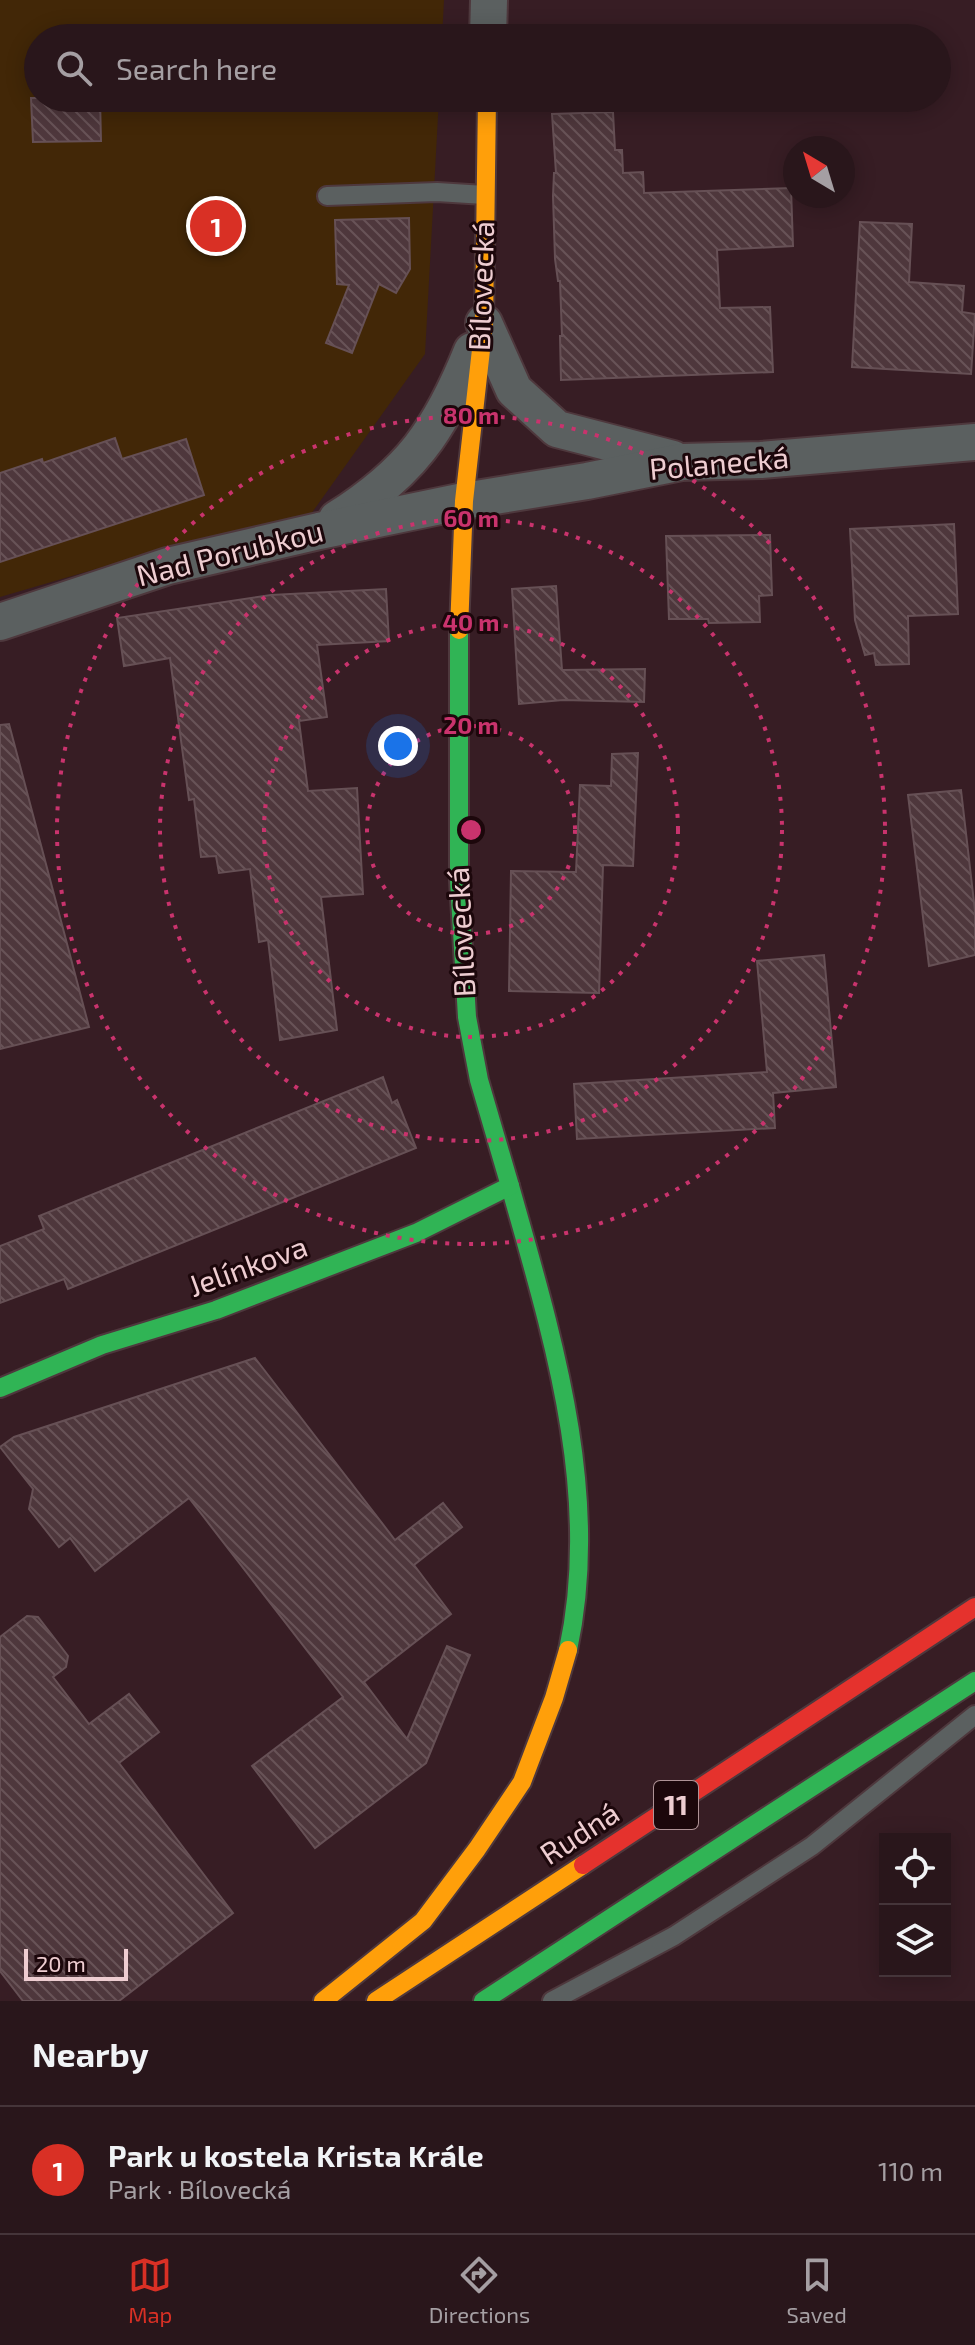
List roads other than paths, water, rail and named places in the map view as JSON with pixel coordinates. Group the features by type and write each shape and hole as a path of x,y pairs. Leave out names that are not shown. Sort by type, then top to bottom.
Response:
{"main road":[{"name":"Bílovecká","path":"323,2001 423,1921 522,1782 554,1698 569,1646 580,1554 580,1503 565,1404 538,1286 479,1080 463,975 457,730 464,501 484,323 487,112"},
{"name":"Jelínkova","path":"0,1388 102,1345 216,1310 416,1233 510,1186"},
{"name":"Rudná","path":"376,2001 975,1607"},
{"name":"11","path":"483,2001 975,1681"}],"street":[{"path":"488,24 489,0"},
{"path":"484,323 514,390 557,429 682,462"},
{"path":"319,531 372,497 415,457 453,398 484,323"},
{"name":"Polanecká","path":"464,501 682,462 761,460 975,442"},
{"name":"Nad Porubkou","path":"0,622 168,566 464,501"}],"lane":[{"path":"327,196 437,192 485,195"},
{"path":"552,2001 674,1936 812,1846 975,1715"}],"place":[{"name":"Park u kostela Krista Krále","path":"216,226"}]}
